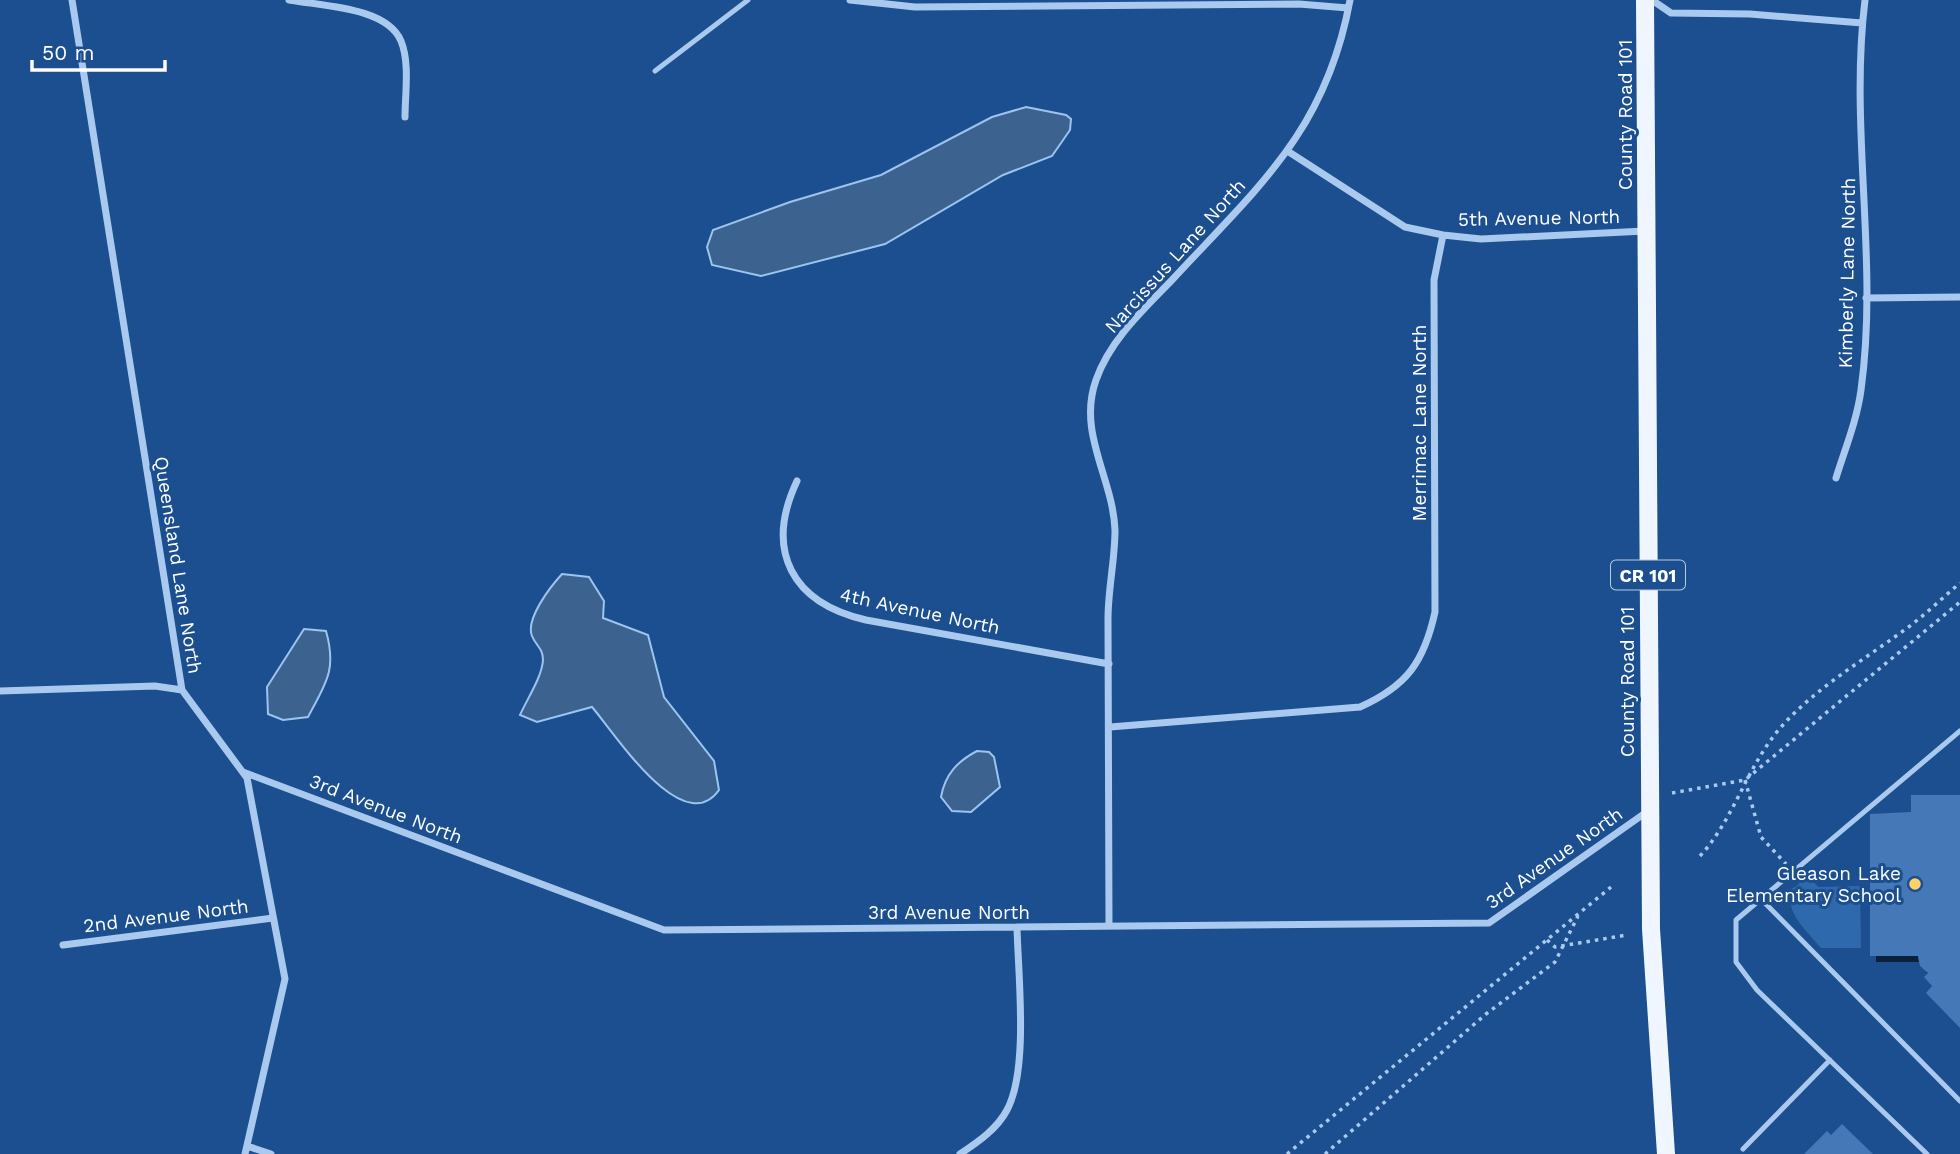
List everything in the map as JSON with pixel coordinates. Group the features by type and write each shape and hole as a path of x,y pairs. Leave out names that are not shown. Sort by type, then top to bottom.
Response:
{"main road":[{"name":"County Road 101","path":"1646,0 1649,811 1651,929 1665,1154"}],"street":[{"name":"Queensland Lane North","path":"72,0 182,690 247,778 285,979 246,1150"},
{"path":"289,0 369,15 383,19 394,30 402,42 405,58 405,117"},
{"path":"850,0 915,7 1349,4"},
{"path":"1652,0 1671,13 1750,14 1862,23"},
{"name":"Kimberly Lane North","path":"1836,478 1861,391 1866,298 1866,193 1858,86 1865,0"},
{"name":"Narcissus Lane North","path":"1110,926 1109,593 1115,527 1109,493 1091,436 1095,382 1121,334 1289,152 1321,97 1340,51 1349,4"},
{"name":"5th Avenue North","path":"1289,152 1405,227 1481,239 1646,231"},
{"name":"Merrimac Lane North","path":"1110,727 1360,707 1384,696 1404,681 1420,660 1435,612 1434,280 1443,235"},
{"path":"1866,298 1960,298"},
{"name":"4th Avenue North","path":"797,481 786,505 782,532 786,558 797,582 816,601 839,614 866,620 1109,664"},
{"path":"0,691 155,686 182,690"},
{"name":"3rd Avenue North","path":"243,772 664,930 1489,923 1649,811"},
{"name":"2nd Avenue North","path":"63,945 274,918"},
{"path":"960,1154 993,1129 1007,1110 1016,1085 1020,1060 1017,927"},
{"path":"246,1150 271,1154"}],"lane":[{"path":"655,71 748,0"},
{"path":"1927,1154 1757,990 1736,962 1736,920 1960,731"},
{"path":"1760,898 1960,1101"},
{"path":"1744,1149 1830,1060"}],"path":[{"path":"1700,856 1717,837 1745,780 1782,726 1811,698 1907,629 1960,583"},
{"path":"1672,793 1745,780 1960,602"},
{"path":"1745,780 1761,837 1792,871"},
{"path":"1287,1154 1611,887"},
{"path":"1325,1154 1486,1014 1555,962 1579,914"},
{"path":"1547,940 1555,947 1562,947 1627,935"}],"shaded area":[{"path":"1026,107 1066,115 1071,119 1070,130 1052,156 1003,175 885,244 761,276 712,265 707,247 713,230 790,202 881,175 992,117"},
{"path":"562,574 589,577 604,601 603,618 648,635 664,697 714,761 719,790 704,802 687,802 650,777 592,707 537,722 520,715 537,681 543,660 541,650 532,636 532,621 540,603"},
{"path":"304,629 326,631 330,656 328,676 308,717 283,720 268,714 267,687"},
{"path":"977,751 989,752 994,757 1000,787 971,812 952,811 941,797 946,782 958,764"},
{"path":"1805,872 1818,887 1860,886 1861,948 1821,948 1798,921 1791,906 1791,889 1798,885"}],"building":[{"name":"Gleason Lake Elementary School","path":"1911,795 1960,795 1960,1028 1926,993 1932,986 1924,977 1928,973 1920,966 1918,956 1870,956 1870,814 1911,812"},
{"path":"1842,1124 1873,1154 1804,1154 1827,1131 1831,1135"}],"place":[{"name":"Gleason Lake Elementary School","path":"1915,884"}]}
